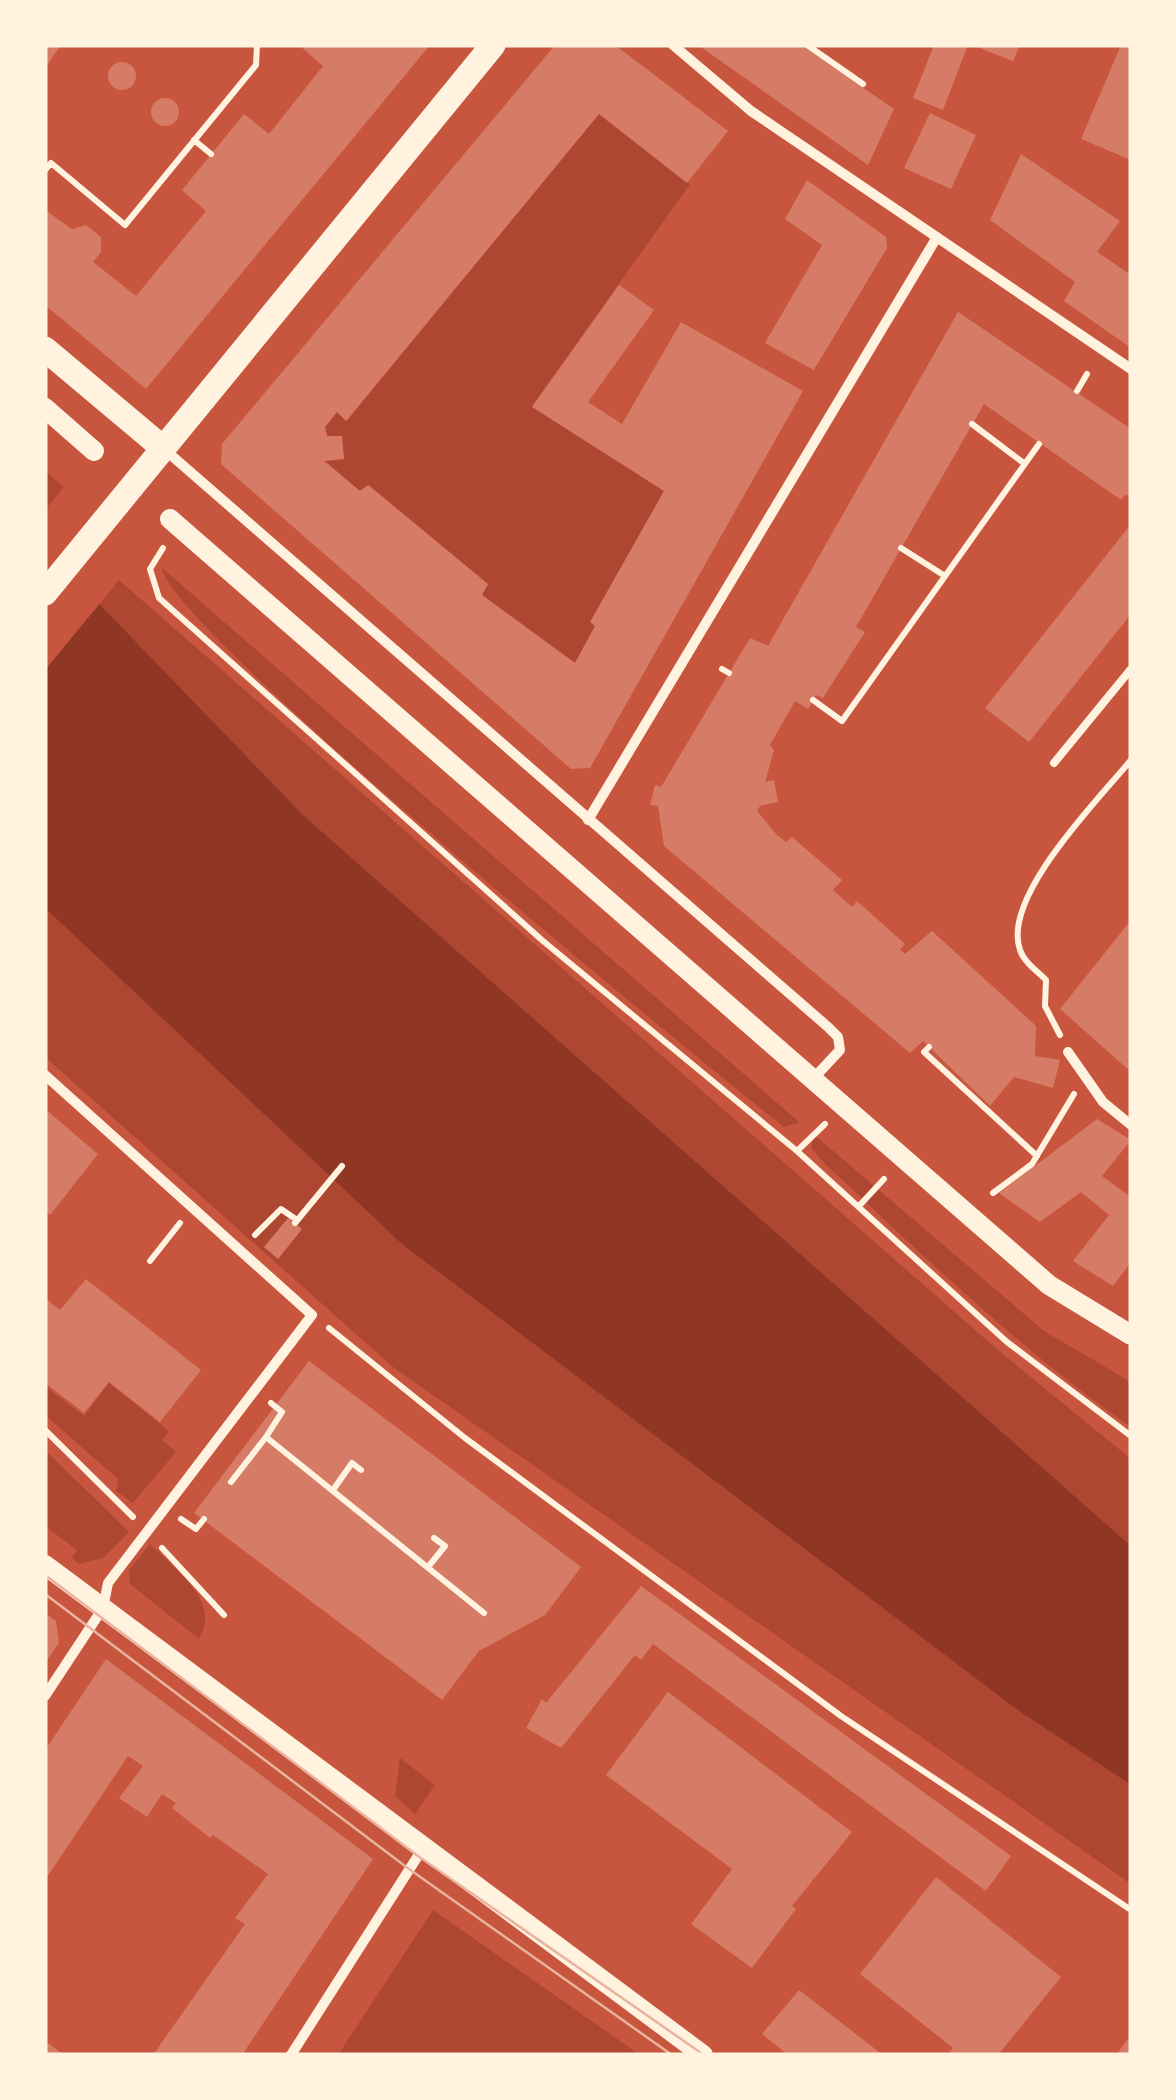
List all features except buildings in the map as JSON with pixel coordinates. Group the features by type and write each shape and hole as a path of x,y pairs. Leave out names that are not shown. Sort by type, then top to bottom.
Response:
{"main road":[{"path":"45,593 482,48"},
{"path":"45,349 158,456"},
{"path":"45,408 94,451"},
{"path":"170,519 1049,1285 1131,1335"},
{"path":"45,1565 703,2055"}],"street":[{"path":"673,45 751,110 1131,368"},
{"path":"588,820 937,237"},
{"path":"158,456 838,1037 840,1050 811,1080"},
{"path":"1068,1052 1103,1102 1131,1125"},
{"path":"45,1075 312,1315 108,1584 103,1608 45,1696"},
{"path":"291,2055 423,1848"}],"lane":[{"path":"1054,763 1131,669"}],"path":[{"path":"45,170 50,163 125,225 256,65 257,45"},
{"path":"807,45 862,84"},
{"path":"194,140 211,154"},
{"path":"1076,390 1087,374"},
{"path":"972,424 1025,464"},
{"path":"813,700 842,720 1039,444"},
{"path":"901,548 945,576"},
{"path":"160,551 150,569 160,598 543,940 797,1151 1008,1342 1131,1436"},
{"path":"1068,1052 1046,1006 1046,980 1022,956 1018,928 1046,865 1131,760"},
{"path":"929,1047 924,1052 1037,1156"},
{"path":"993,1193 1037,1156 1085,1076"},
{"path":"797,1151 822,1128"},
{"path":"241,1250 277,1210 296,1222 342,1166"},
{"path":"859,1206 884,1179"},
{"path":"150,1261 173,1232"},
{"path":"312,1315 465,1438 841,1716 1131,1910"},
{"path":"231,1482 282,1412 275,1406"},
{"path":"266,1437 484,1612"},
{"path":"333,1490 352,1463 361,1470"},
{"path":"180,1518 196,1529 204,1520"},
{"path":"428,1567 445,1546 434,1538"}],"shaded area":[{"path":"599,114 690,184 532,406 664,491 591,622 595,626 575,663 482,595 488,584 369,485 360,491 325,461 344,459 342,436 327,436 325,427 337,412 347,421"},
{"path":"45,471 64,487 45,510"},
{"path":"45,548 303,815 1131,1546 1131,1785 1019,1711 403,1245 45,908"},
{"path":"162,568 799,1122 784,1127 444,845 250,671 187,606"},
{"path":"119,580 999,1351 1131,1459 1131,1546 303,815 98,606"},
{"path":"45,908 403,1245 1019,1711 1131,1785 1131,1884 393,1367 45,1057"},
{"path":"811,1132 1044,1331 1131,1382 1131,1427 1050,1366 936,1267 825,1164 812,1149"},
{"path":"109,1383 169,1431 162,1440 176,1452 133,1503 116,1491 118,1479 45,1415 45,1386 84,1416"},
{"path":"45,1450 129,1532 103,1558 79,1564 72,1558 77,1550 45,1526"},
{"path":"150,1544 183,1575 200,1599 205,1625 199,1639 130,1584 129,1570"},
{"path":"400,1758 435,1785 415,1814 395,1796"},
{"path":"433,1910 640,2055 338,2055"}],"pier":[{"path":"45,543 101,602 45,670"}],"tram line":[{"path":"45,1575 418,1856 704,2055"},
{"path":"45,1594 409,1869 672,2055"}]}
